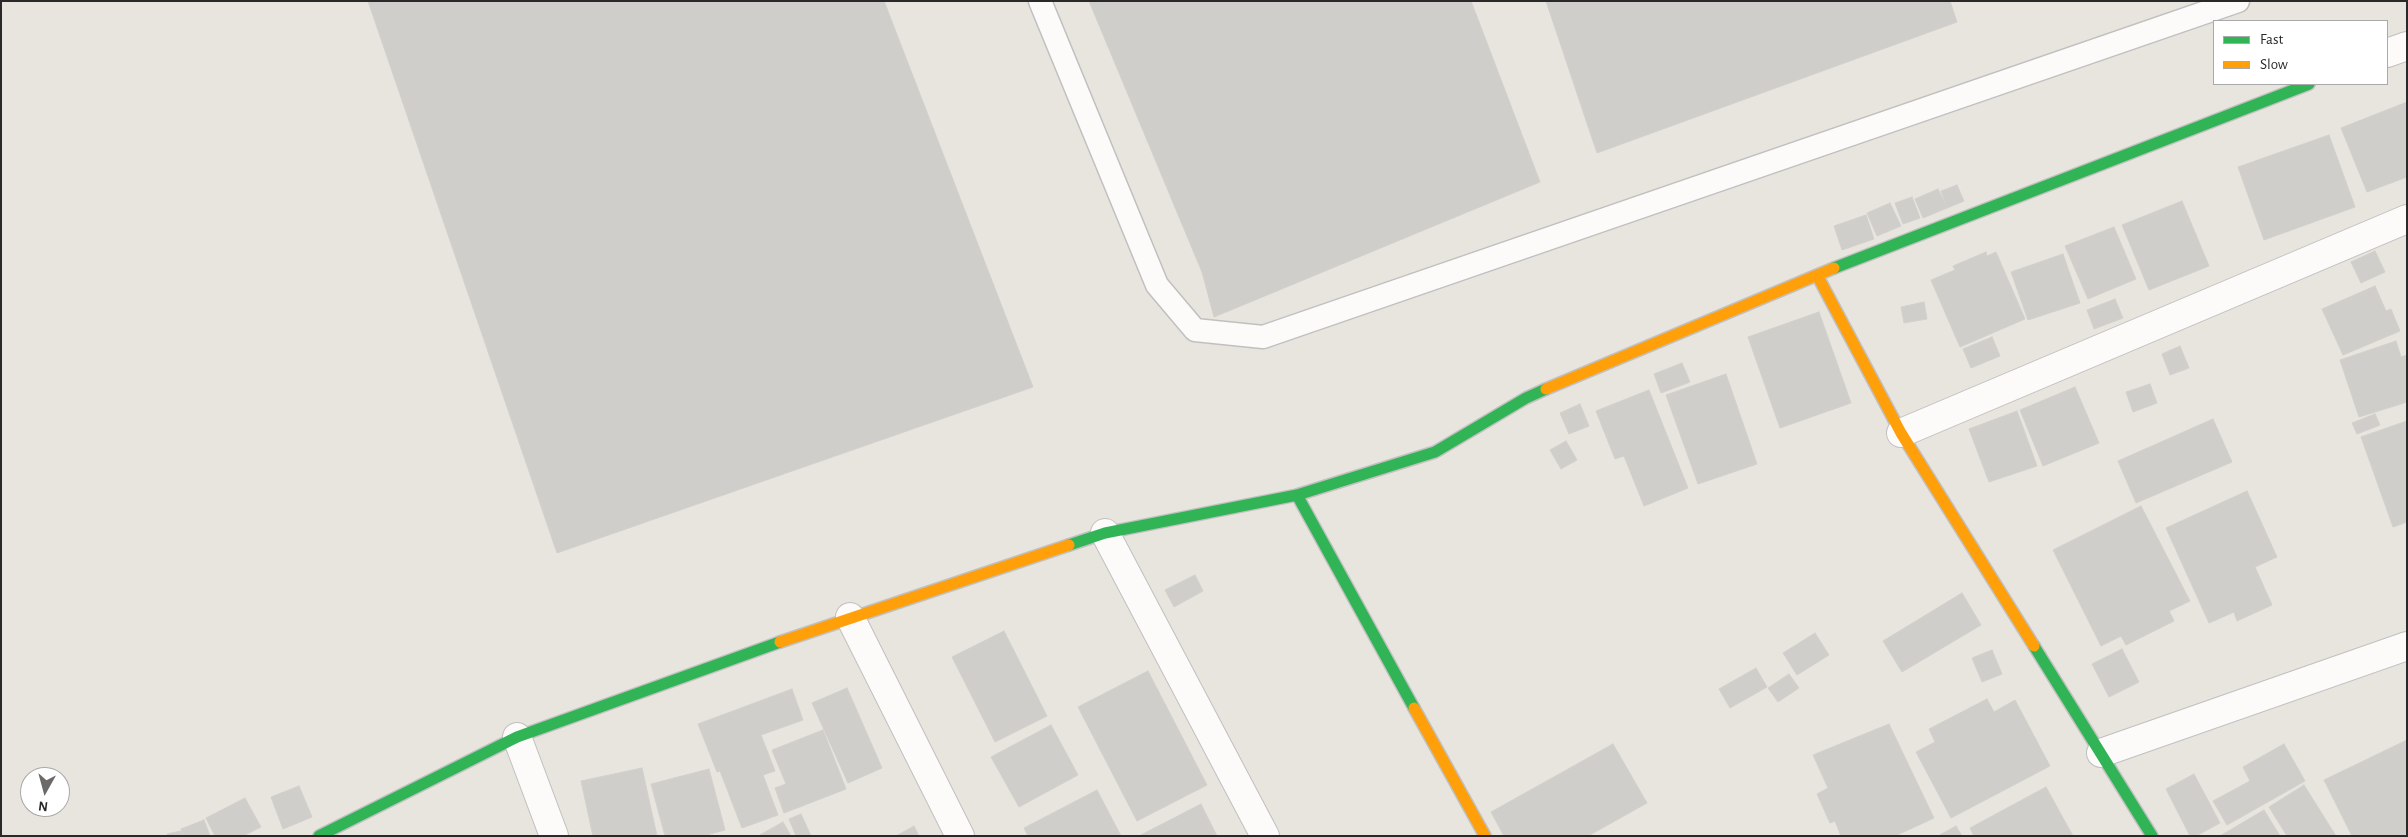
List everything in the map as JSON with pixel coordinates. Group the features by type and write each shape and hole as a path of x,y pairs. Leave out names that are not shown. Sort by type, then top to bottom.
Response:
{"street":[{"path":"2388,54 2407,46"},
{"path":"319,836 517,736 850,617 1105,532 1297,495 1435,452 1526,398 1817,274 2306,85"},
{"path":"1901,433 2407,219"},
{"path":"1817,274 1901,433 2152,836"},
{"path":"1297,495 1485,836"},
{"path":"1105,532 1265,836"},
{"path":"850,617 960,836"},
{"path":"2101,753 2407,646"},
{"path":"517,736 554,836"}],"lane":[{"path":"1040,1 1157,285 1195,330 1263,337 2238,1"}],"building":[{"path":"368,1 884,1 1033,387 557,553"},
{"path":"1089,1 1471,1 1540,182 1214,317 1202,272"},
{"path":"1546,1 1950,1 1957,22 1597,153"},
{"path":"2407,102 2407,177 2367,192 2341,128"},
{"path":"2329,135 2355,207 2264,240 2238,167"},
{"path":"1957,185 1964,201 1947,208 1941,191"},
{"path":"1938,189 1947,208 1923,218 1915,199"},
{"path":"1912,197 1920,218 1903,224 1895,203"},
{"path":"2182,201 2209,266 2149,290 2122,225"},
{"path":"1890,203 1901,226 1877,236 1867,213"},
{"path":"1866,215 1874,239 1842,250 1834,226"},
{"path":"2114,227 2136,279 2088,299 2065,246"},
{"path":"2375,251 2385,272 2361,283 2351,262"},
{"path":"1986,252 1987,256 1996,252 2025,319 1960,347 1931,280 1955,270 1953,266"},
{"path":"2063,254 2080,303 2028,320 2011,272"},
{"path":"2375,286 2386,311 2391,309 2400,331 2343,355 2322,309"},
{"path":"2115,299 2123,318 2094,329 2087,310"},
{"path":"1924,302 1927,319 1904,323 1901,307"},
{"path":"1819,312 1851,403 1780,428 1748,337"},
{"path":"1992,337 2000,356 1971,368 1963,349"},
{"path":"2396,341 2401,357 2407,355 2407,402 2359,417 2340,360"},
{"path":"2180,346 2189,368 2170,375 2162,354"},
{"path":"1682,363 1690,382 1661,393 1654,374"},
{"path":"1726,374 1757,464 1698,484 1666,395"},
{"path":"2150,384 2157,403 2133,412 2126,392"},
{"path":"2075,387 2099,443 2043,466 2020,410"},
{"path":"1649,390 1688,488 1644,506 1624,456 1615,459 1596,411"},
{"path":"1580,404 1589,426 1569,434 1560,413"},
{"path":"2017,411 2037,466 1989,482 1969,429"},
{"path":"2375,414 2380,425 2357,434 2352,423"},
{"path":"2213,419 2232,462 2136,503 2118,461"},
{"path":"2407,421 2407,522 2393,527 2361,437"},
{"path":"1566,441 1577,460 1561,469 1550,450"},
{"path":"2247,491 2277,557 2255,567 2272,605 2237,621 2234,612 2209,623 2166,528"},
{"path":"2141,506 2190,601 2169,611 2174,621 2126,645 2121,636 2101,646 2053,550"},
{"path":"1195,575 1203,591 1174,607 1165,590"},
{"path":"1962,593 1981,625 1902,672 1883,641"},
{"path":"1004,631 1047,716 995,742 952,657"},
{"path":"1815,633 1829,655 1797,675 1783,653"},
{"path":"2122,649 2139,682 2109,697 2092,664"},
{"path":"1992,650 2002,674 1982,682 1972,658"},
{"path":"1756,668 1767,687 1730,708 1719,689"},
{"path":"1148,671 1207,785 1137,821 1078,707"},
{"path":"1789,674 1799,688 1778,702 1768,688"},
{"path":"847,688 882,768 848,783 812,703"},
{"path":"792,689 803,720 761,735 775,771 763,775 778,815 742,828 720,771 717,772 698,724"},
{"path":"1987,699 1994,712 2015,700 2050,766 1951,818 1916,752 1935,742 1929,729"},
{"path":"1889,724 1934,818 1895,836 1841,836 1835,821 1830,823 1817,794 1828,788 1813,755"},
{"path":"1051,725 1078,775 1019,807 991,757"},
{"path":"823,730 846,789 784,813 775,788 786,784 772,750"},
{"path":"2407,740 2407,833 2402,836 2352,836 2324,780"},
{"path":"1613,744 1647,803 1588,836 1504,836 1491,812"},
{"path":"2284,744 2305,781 2227,825 2213,801 2250,781 2243,767"},
{"path":"642,768 657,836 593,836 581,781"},
{"path":"709,769 725,830 703,836 665,836 651,784"},
{"path":"2194,774 2220,823 2196,836 2190,836 2166,789"},
{"path":"2304,785 2336,836 2287,836 2269,807"},
{"path":"299,786 312,817 283,829 271,797"},
{"path":"2046,787 2073,836 1974,836 1970,828"},
{"path":"1097,790 1121,836 1028,836 1024,828"},
{"path":"245,798 261,827 243,836 215,836 206,818"},
{"path":"1201,804 1217,836 1139,836"},
{"path":"2264,810 2280,836 2220,836"},
{"path":"801,814 811,836 796,836 789,819"},
{"path":"204,820 210,836 184,836 181,829"},
{"path":"783,822 791,836 758,836"},
{"path":"914,826 919,836 896,836"},
{"path":"1956,826 1962,836 1938,836"},
{"path":"181,831 183,836 168,836 167,834"}],"traffic: fast":[{"path":"1834,268 2306,85"},
{"path":"1069,545 1105,533 1297,495 1435,452 1526,398 1546,389"},
{"path":"1297,495 1414,708"},
{"path":"319,836 517,737 780,642"},
{"path":"2034,646 2152,836"}],"traffic: slow":[{"path":"1546,389 1834,268"},
{"path":"1817,275 1901,433 2034,646"},
{"path":"780,642 1069,545"},
{"path":"1414,708 1485,836"}]}
